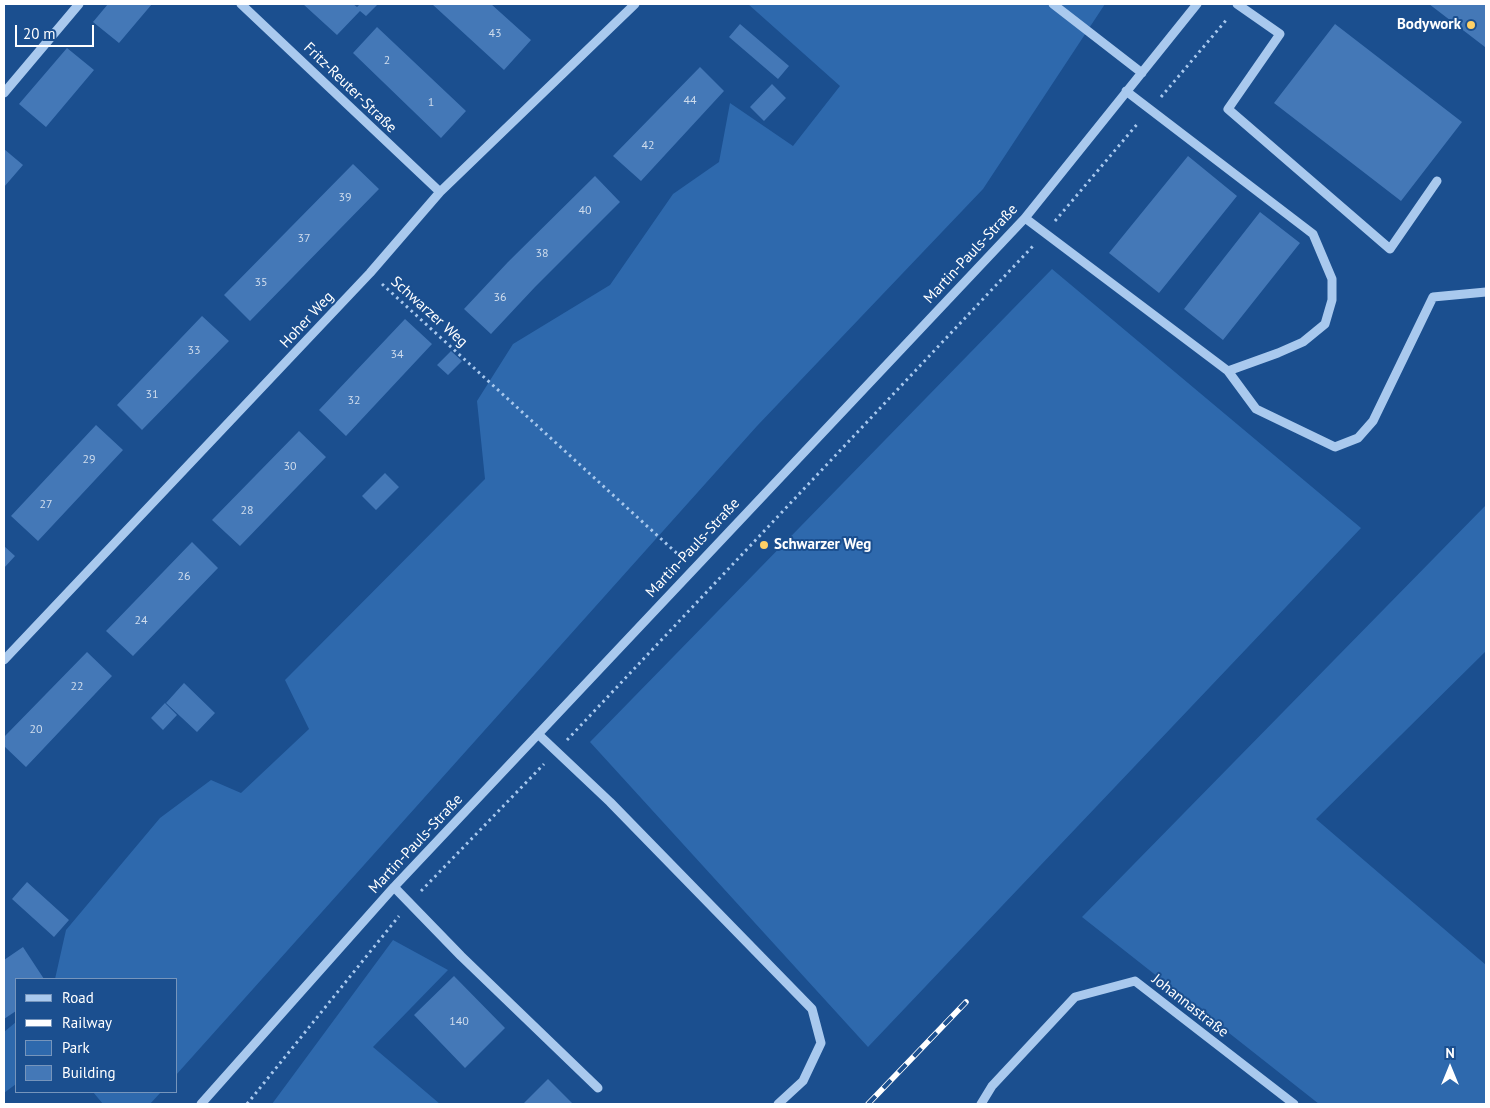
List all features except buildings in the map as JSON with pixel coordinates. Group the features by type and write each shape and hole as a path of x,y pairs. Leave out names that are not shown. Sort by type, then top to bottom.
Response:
{"street":[{"path":"4,93 78,4"},
{"name":"Fritz-Reuter-Straße","path":"241,4 440,192"},
{"name":"Hoher Weg","path":"4,660 370,274 440,192 635,4"},
{"path":"1053,4 1142,73"},
{"name":"Martin-Pauls-Straße","path":"201,1104 394,887 1025,218 1197,4"},
{"path":"1238,4 1280,34 1228,109 1390,249 1437,181"},
{"path":"1126,91 1313,234 1332,279 1332,300 1325,324 1303,342 1228,372"},
{"path":"1025,218 1228,372 1256,409 1335,447 1358,438 1373,421 1433,297 1486,292"},
{"path":"538,734 610,802 812,1009 821,1043 802,1081 778,1104"},
{"path":"394,887 461,956 598,1088"},
{"name":"Johannastraße","path":"981,1104 992,1086 1075,997 1135,981 1294,1104"}],"path":[{"path":"247,1104 409,903 557,751 1045,233 1238,4"},
{"name":"Schwarzer Weg","path":"370,274 694,569"}],"green space":[{"path":"748,4 1105,4 983,189 757,426 178,1073 178,978 55,978 66,930 160,818 211,780 241,793 309,729 285,680 485,479 477,401 513,344 610,285 673,194 719,162 730,103 793,146 840,86"},
{"path":"1052,269 1361,528 868,1047 590,742"},
{"path":"1486,505 1486,651 1316,819 1486,965 1486,1104 1319,1104 1082,917"},
{"path":"393,940 448,970 373,1047 440,1104 272,1104"},
{"path":"15,1023 15,1085 4,1093 4,1032"},
{"path":"94,1093 160,1093 150,1104 103,1104"}],"railway":[{"path":"868,1104 966,1002"}],"place":[{"name":"Bodywork","path":"1471,25"},
{"name":"Schwarzer Weg","path":"764,545"}]}
